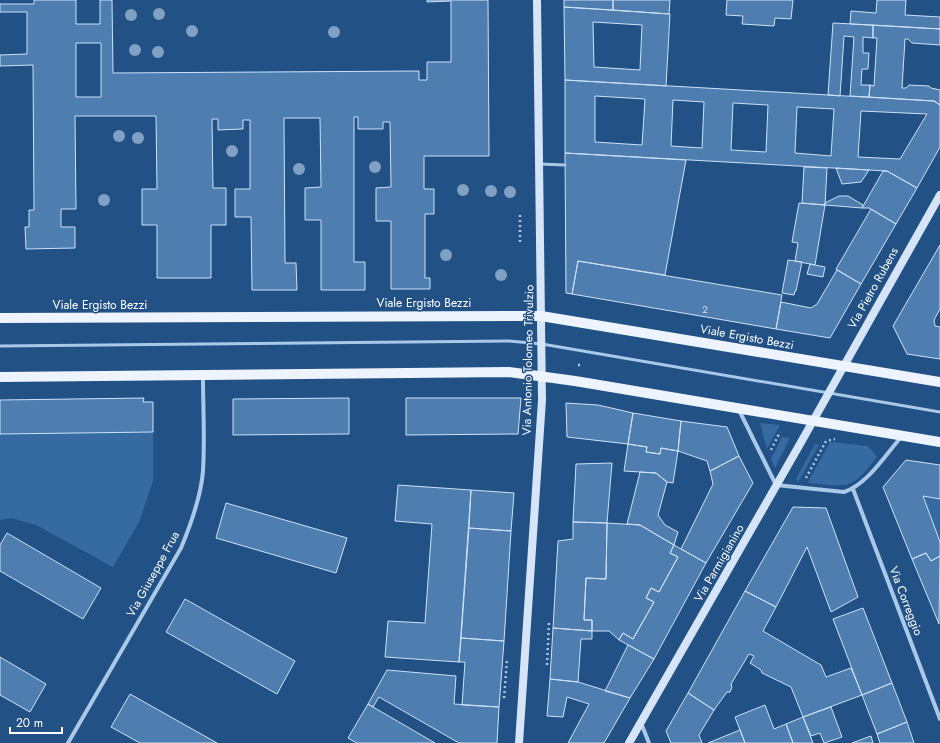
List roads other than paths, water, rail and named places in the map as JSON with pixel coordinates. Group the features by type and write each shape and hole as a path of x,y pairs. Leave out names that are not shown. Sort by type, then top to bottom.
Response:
{"main road":[{"name":"Viale Ergisto Bezzi","path":"0,318 541,316 940,382"},
{"path":"0,377 509,372 940,442"}],"street":[{"name":"Via Antonio Tolomeo Trivulzio","path":"519,743 542,400 537,0"},
{"name":"Via Pietro Rubens","path":"828,393 940,195"},
{"name":"Via Giuseppe Frua","path":"68,743 182,548 188,533 199,494 203,472 202,375"},
{"name":"Via Parmigianino","path":"629,743 828,393"},
{"path":"738,408 776,485 844,492 853,489 864,480 903,436"},
{"name":"Via Correggio","path":"853,489 938,709 940,719"},
{"path":"641,723 648,743"}],"lane":[{"path":"539,164 565,165"},
{"path":"0,346 500,341 542,344 940,412"}]}
